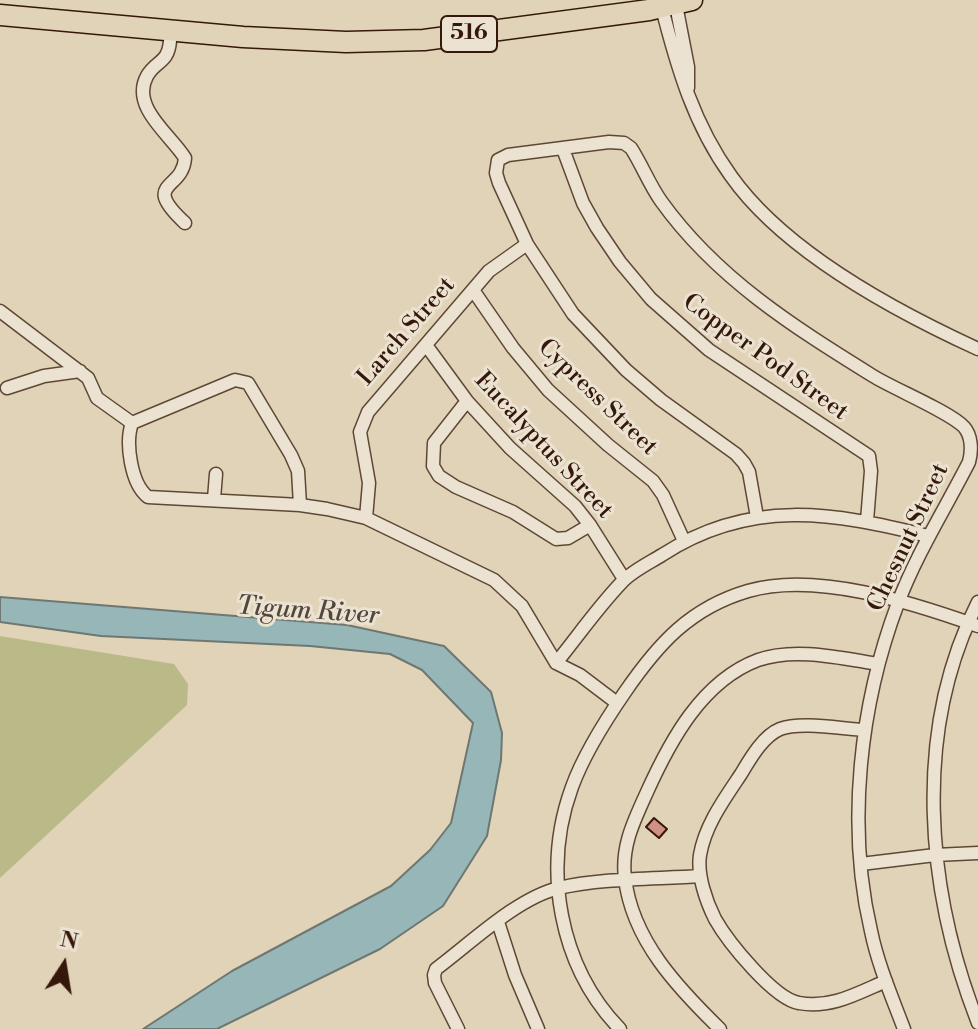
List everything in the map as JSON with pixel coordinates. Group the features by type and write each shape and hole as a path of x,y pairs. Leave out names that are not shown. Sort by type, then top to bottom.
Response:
{"highway":[{"name":"516","path":"0,15 243,37 346,42 424,40 677,4"},
{"name":"516","path":"0,28 170,41 243,37"}],"street":[{"path":"677,4 677,70 701,126 730,175 748,198 804,248 861,286 904,312 978,349"},
{"path":"170,41 167,57 147,76 144,100 147,110 185,158 183,168 166,187 164,196 165,204 185,223"},
{"name":"Chesnut Street","path":"527,244 499,183 496,173 498,160 508,155 616,141 631,148 661,200 705,254 737,285 876,378 963,425 970,443 969,462 928,536 899,601 878,664 865,730 860,782 861,864 870,931 904,1029"},
{"name":"Copper Pod Street","path":"563,149 583,203 597,228 651,299 709,350 869,456 871,471 867,521"},
{"path":"527,244 573,314 626,370 744,463 749,472 757,517"},
{"name":"Larch Street","path":"366,518 369,483 361,442 364,421 378,399 473,290 501,261 527,244"},
{"name":"Cypress Street","path":"473,290 513,348 548,390 653,481 663,495 684,541"},
{"path":"0,311 80,371 88,378 97,398 132,423"},
{"name":"Eucalyptus Street","path":"426,345 467,401 510,448 575,506 624,579"},
{"path":"7,388 44,376 80,371"},
{"path":"132,423 235,380 248,383 298,471 300,505"},
{"path":"467,401 434,443 433,466 439,476 456,487 513,512 556,539 568,538 590,525"},
{"path":"132,423 129,445 137,483 142,492 157,499 300,505 366,518 494,580 507,590 539,631 556,663 580,675 617,703"},
{"path":"214,499 216,474"},
{"path":"556,663 624,579 684,541 712,528 757,517 798,515 867,521 928,536"},
{"path":"620,1029 605,1013 581,974 560,915 557,888 563,818 572,786 617,703 639,672 685,620 749,590 780,585 808,586 899,601 973,624"},
{"path":"978,602 973,624 953,664 932,797 935,855 943,913 978,1023"},
{"path":"720,1029 675,981 645,942 625,880 625,847 629,831 663,756 683,725 722,682 743,667 761,659 788,654 829,656 878,664"},
{"path":"865,730 796,726 781,728 768,735 720,805 700,854 700,876 715,919 767,983 789,1001 824,1005 886,981"},
{"path":"861,864 978,853"},
{"path":"458,1029 434,975 436,969 510,911 557,888 700,876"},
{"path":"498,922 515,975 538,1029"}],"green space":[{"path":"0,636 174,664 188,684 187,705 0,878"}],"water":[{"path":"0,597 347,625 444,646 491,692 502,733 501,760 487,836 443,906 380,949 217,1029 143,1029 232,971 391,886 430,850 451,823 473,723 422,670 390,654 310,646 101,636 0,622"}],"building":[{"path":"654,818 667,829 659,838 646,827"}],"water label":[{"name":"Tigum River","path":"308,612"}]}
